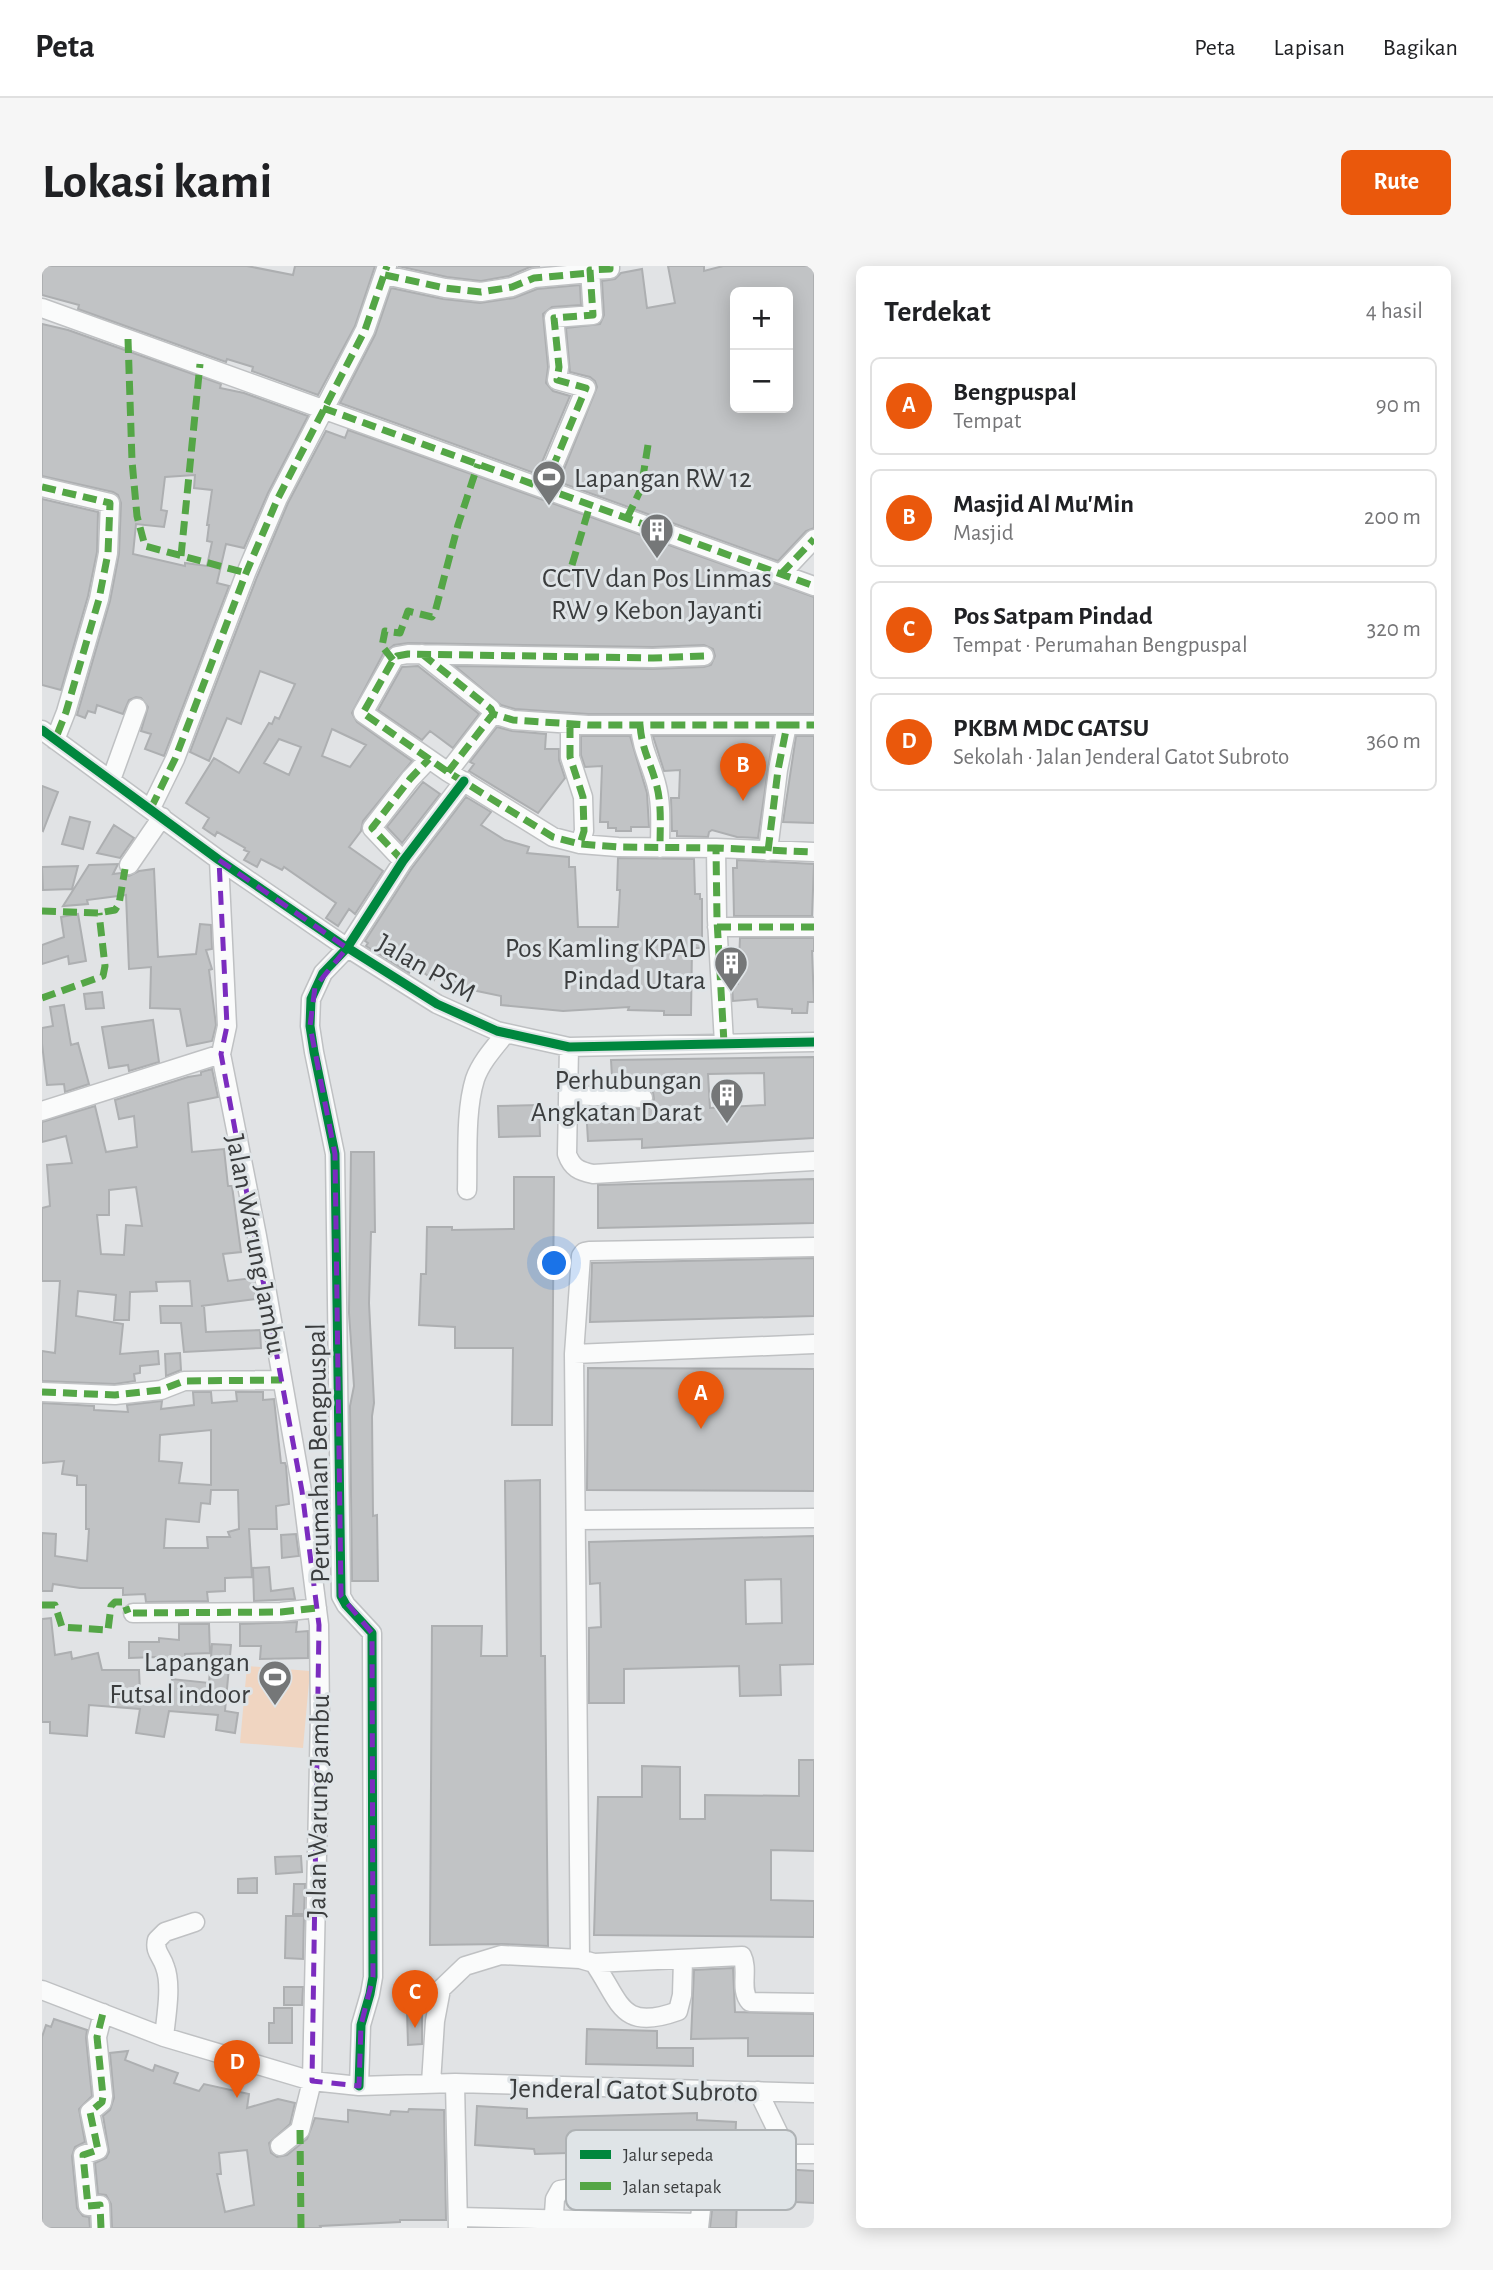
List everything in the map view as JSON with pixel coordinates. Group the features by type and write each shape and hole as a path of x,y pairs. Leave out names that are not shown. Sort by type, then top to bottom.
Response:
{"street":[{"path":"129,865 157,813 246,573 278,498 365,330 386,270 445,288 481,292 512,287 534,278 590,273 590,270 610,269 610,266"},
{"path":"544,488 586,388 557,380 559,366 554,318 593,315 590,273"},
{"path":"42,308 814,586"},
{"path":"42,487 110,503 108,554 99,599 66,712 49,735"},
{"path":"781,574 814,539"},
{"path":"422,654 491,709 493,714 513,720 570,724 814,725"},
{"path":"704,656 397,656 363,713 448,772 553,837 580,844 814,852"},
{"path":"111,780 137,708"},
{"path":"448,772 493,714"},
{"path":"570,724 570,757 583,797 584,831 580,844"},
{"path":"640,725 642,747 656,781 661,809 660,848"},
{"path":"768,851 778,770 787,725"},
{"name":"Jalan PSM","path":"49,735 347,948 438,1004 506,1033 569,1047 814,1042"},
{"path":"403,861 372,828 429,759"},
{"name":"Perumahan Bengpuspal","path":"359,2085 361,2025 373,1977 372,1633 346,1605 341,1595 335,1154 310,1026 311,999 314,987 323,973 347,948 403,861 464,781"},
{"path":"716,848 724,1043"},
{"path":"42,1111 221,1054 227,1026 219,859"},
{"path":"718,927 814,927"},
{"path":"467,1189 473,1087 485,1060 506,1033"},
{"path":"569,1047 567,1154 571,1164 580,1172 593,1174 814,1161"},
{"name":"Jalan Warung Jambu","path":"221,1054 302,1491 317,1608 320,1716 317,2082 300,2130 280,2146"},
{"path":"568,1095 643,1098"},
{"path":"683,1959 682,1995 678,2011 659,2018 636,2018 625,2012 616,2002 610,1986 587,1961 574,1354 581,1256 584,1252 814,1247"},
{"path":"574,1354 814,1344"},
{"path":"42,1392 115,1395 161,1390 184,1381 282,1380"},
{"path":"577,1520 814,1518"},
{"path":"133,1613 281,1612 317,1608"},
{"path":"164,2037 166,1970 156,1946 157,1940 165,1932 195,1922"},
{"path":"431,2083 435,2021 441,1989 465,1965 501,1955 587,1961 742,1956 745,1966 745,1995 750,2002 814,2003"},
{"name":"Jenderal Gatot Subroto","path":"42,1990 164,2037 317,2082 359,2085 454,2083 814,2092"},
{"path":"101,2228 100,2205 88,2206 83,2155 98,2150 90,2112 102,2102 103,2096 97,2037 103,2013"},
{"path":"454,2083 458,2222 699,2225"},
{"path":"758,2091 776,2130"},
{"path":"796,2154 814,2154"},
{"path":"553,2224 556,2194 566,2189"}],"highlighted area":[{"path":"219,860 347,948 315,987 310,1026 335,1154 341,1596 372,1633 373,1977 361,2025 359,2086 312,2081 319,1625 302,1491 221,1054 227,1026"}],"shaded area":[{"name":"Lapangan Futsal indoor","path":"247,1666 310,1671 303,1748 240,1743"}],"building":[{"path":"42,266 247,266 293,275 295,266 375,266 355,326 318,395 252,371 253,367 227,359 226,362 78,309 79,305 42,295"},
{"path":"398,266 540,266 481,281 447,277"},
{"path":"668,266 704,266 704,271 723,266 814,266 814,528 806,531 778,561 559,482 597,387 590,377 570,372 566,328 600,324 604,315 602,281 615,279 621,273 642,269 647,308 675,303"},
{"path":"580,285 581,305 552,307 543,314 548,367 546,383 553,391 570,396 537,474 340,403 375,335 391,288 443,299 480,303 514,298 537,289"},
{"path":"42,324 68,330 221,384 220,388 244,393 308,416 268,493 244,548 226,544 217,583 229,586 164,756 145,749 151,734 141,731 148,707 141,698 129,700 123,714 97,705 95,713 88,711 85,718 77,715 110,601 119,554 121,503 118,495 113,492 42,476","holes":["195,475 194,488 212,490 207,525 207,541 212,542 207,566 185,563 185,566 133,554 136,524 164,527 167,511 161,510 165,477"]},
{"path":"348,430 814,597 814,714 588,714 515,709 501,705 455,666 653,669 704,667 711,665 715,656 713,649 704,645 394,645 383,654 352,713 357,722 412,761 363,821 361,831 349,847 383,871 355,914 349,909 338,926 326,918 336,903 284,867 282,870 261,859 257,867 244,860 249,852 244,850 245,848 217,832 215,836 203,828 209,818 186,803 214,758 239,773 269,723 272,724 275,717 279,719 295,684 260,671 241,724 227,718 209,761 190,752 288,503 326,431 345,438","holes":["332,729 366,745 350,767 322,756","279,739 301,747 289,775 264,763"]},
{"path":"42,499 98,512 97,552 88,596 61,690 42,685"},
{"path":"418,666 479,714 453,748 430,731 422,740 378,710 402,667"},
{"path":"497,727 546,734 545,749 559,749 559,760 565,778 538,813 469,771 474,764 470,762"},
{"path":"581,736 630,736 647,793 649,827 631,827 631,831 616,831 616,828 608,828 608,822 600,822 602,766 585,767 581,755"},
{"path":"653,736 773,736 758,838 737,837 712,830 708,837 677,836 677,831 672,831 671,798 679,798 680,770 664,771"},
{"path":"796,736 814,736 814,823 783,822"},
{"path":"423,782 440,794 402,843 387,827"},
{"path":"42,786 58,792 43,831 42,830"},
{"path":"466,797 491,812 481,825 505,840 529,847 527,853 569,857 569,867 575,867 578,927 618,927 618,858 694,859 695,894 700,894 702,899 702,948 692,948 691,1015 664,1015 664,1011 628,1010 629,1007 563,1011 501,1005 501,996 472,990 470,995 457,990 458,985 436,976 434,980 414,966 409,973 366,946 368,943 365,941 412,868"},
{"path":"70,817 90,822 83,849 62,844"},
{"path":"114,825 134,838 120,858 97,853"},
{"path":"737,860 814,864 812,916 734,916 733,868 737,868"},
{"path":"118,864 113,874 129,876 139,871 154,869 158,957 196,954 200,924 211,925 212,949 206,950 212,969 209,970 216,1025 212,1041 187,1046 180,1009 150,1008 151,967 129,969 126,895 87,900 88,904 63,906 89,865"},
{"path":"78,866 72,889 43,890 42,867"},
{"path":"78,914 86,961 69,964 68,956 42,964 42,945 64,937 61,917"},
{"path":"740,938 814,938 814,1002 808,1002 807,1013 792,1013 792,1009 758,1007 757,999 733,1001 732,985 738,984"},
{"path":"102,992 104,1008 86,1009 84,994"},
{"path":"64,1005 71,1045 78,1043 89,1084 65,1092 64,1084 47,1085 42,1044 42,1028 53,1026 50,1007"},
{"path":"153,1020 159,1062 129,1071 128,1065 109,1068 102,1027"},
{"path":"814,1057 814,1138 642,1148 642,1139 588,1141 586,1107 643,1109 649,1108 654,1099 653,1092 646,1087 645,1076 612,1077 611,1060","holes":["764,1073 765,1105 710,1108 708,1074"]},
{"path":"212,1069 218,1097 188,1103 192,1152 224,1149 241,1252 223,1254 228,1281 253,1278 256,1299 201,1306 204,1306 206,1332 260,1330 261,1348 184,1352 181,1323 161,1323 160,1306 192,1306 190,1281 156,1282 157,1291 130,1292 129,1320 114,1320 116,1295 78,1291 76,1316 123,1324 120,1354 158,1351 159,1364 140,1366 140,1373 134,1374 135,1381 115,1384 42,1381 42,1351 55,1353 60,1281 42,1281 42,1208 50,1206 47,1165 72,1163 66,1136 42,1142 42,1122 95,1106 106,1152 137,1147 134,1116 119,1119 115,1100 201,1075 201,1072","holes":["136,1187 142,1226 126,1225 124,1255 101,1254 97,1215 109,1215 109,1190"]},
{"path":"539,1105 540,1136 499,1137 498,1106"},
{"path":"351,1152 374,1152 375,1232 371,1232 369,1303 374,1403 373,1516 377,1515 378,1581 352,1581 350,1406 354,1386 349,1313"},
{"path":"514,1177 554,1177 552,1425 512,1425 513,1348 455,1348 455,1327 419,1325 421,1274 426,1274 427,1227 452,1227 452,1230 514,1229"},
{"path":"814,1179 814,1223 598,1228 598,1185"},
{"path":"814,1258 814,1316 590,1322 592,1263"},
{"path":"180,1353 181,1370 166,1376 165,1354"},
{"path":"588,1368 814,1369 814,1491 587,1490"},
{"path":"193,1392 211,1392 212,1403 237,1401 236,1392 263,1392 263,1400 274,1399 281,1463 286,1466 289,1504 276,1506 277,1529 249,1529 252,1577 225,1578 225,1591 207,1592 208,1601 146,1602 145,1594 123,1595 123,1588 80,1588 53,1584 52,1591 42,1591 42,1533 56,1534 55,1556 87,1561 89,1529 86,1529 86,1485 77,1485 77,1476 62,1474 64,1461 42,1463 42,1403 94,1406 94,1410 128,1412 127,1405 162,1401 161,1409 194,1405","holes":["211,1430 211,1485 179,1483 182,1463 159,1461 160,1435","211,1490 238,1490 239,1529 228,1532 230,1537 207,1537 208,1548 164,1548 166,1519 199,1522 201,1503 210,1504"]},
{"path":"540,1480 548,1946 430,1945 432,1626 482,1626 481,1656 507,1656 505,1481"},
{"path":"296,1534 299,1556 282,1558 281,1535"},
{"path":"814,1536 814,1664 780,1665 781,1695 740,1696 739,1666 624,1669 624,1703 589,1703 589,1628 601,1627 600,1583 590,1584 589,1542","holes":["781,1579 782,1623 746,1624 745,1580"]},
{"path":"269,1567 271,1591 293,1588 295,1599 254,1601 253,1568"},
{"path":"51,1618 55,1655 71,1652 72,1659 98,1653 102,1670 139,1670 140,1693 171,1692 172,1679 209,1683 212,1644 231,1645 225,1711 238,1713 235,1733 216,1730 218,1715 169,1711 164,1737 136,1733 140,1709 89,1705 87,1736 50,1733 50,1722 42,1722 42,1619"},
{"path":"297,1622 296,1632 308,1631 308,1658 260,1659 261,1646 240,1646 240,1624"},
{"path":"179,1624 209,1624 210,1653 185,1654 185,1661 157,1657 129,1658 129,1642 159,1642 159,1638 179,1640"},
{"path":"799,1760 814,1760 814,1851 771,1850 771,1900 814,1901 814,1937 594,1935 598,1797 642,1797 642,1766 680,1767 680,1819 705,1819 705,1795 799,1796"},
{"path":"301,1856 302,1872 276,1874 275,1857"},
{"path":"257,1878 257,1893 238,1893 238,1879"},
{"path":"294,1884 305,1884 304,1914 293,1914"},
{"path":"286,1916 304,1916 303,1959 285,1958"},
{"path":"733,1968 735,2012 814,2014 814,2056 748,2056 748,2038 691,2039 694,1970"},
{"path":"284,1987 303,1987 302,2005 284,2005"},
{"path":"274,2008 292,2008 292,2043 269,2043 269,2023 274,2023"},
{"path":"422,2010 422,2044 408,2045 407,2011"},
{"path":"54,2019 87,2030 92,2096 79,2109 85,2142 75,2147 72,2156 77,2208 83,2216 89,2217 90,2228 42,2228 42,2037 46,2025 51,2027"},
{"path":"587,2029 657,2031 657,2048 693,2048 693,2066 586,2064"},
{"path":"128,2051 125,2060 153,2071 155,2065 178,2073 174,2083 199,2091 204,2084 249,2094 247,2108 278,2099 295,2103 290,2124 269,2143 271,2153 277,2157 287,2155 307,2139 315,2118 348,2122 348,2110 390,2115 391,2111 408,2112 409,2109 444,2110 446,2220 400,2220 320,2226 321,2228 112,2228 111,2204 106,2195 98,2194 95,2163 106,2158 109,2152 103,2116 110,2110 114,2098 110,2053","holes":["247,2150 254,2205 225,2212 217,2174 221,2174 219,2153"]},
{"path":"477,2106 527,2109 527,2118 697,2113 697,2120 736,2122 736,2130 566,2130 566,2153 535,2154 534,2149 475,2145"},
{"path":"796,2170 814,2171 814,2203 796,2202"},
{"path":"712,2210 737,2210 736,2228 710,2228"}],"marked path":[{"path":"151,808 175,759 246,573 278,498 365,330 387,266"},
{"path":"544,488 586,388 557,380 559,367 554,318 593,315 590,270 610,269 610,266"},
{"path":"385,275 445,288 481,292 512,287 534,278 590,273"},
{"path":"128,339 132,461 137,516 145,546 246,573"},
{"path":"181,556 200,364"},
{"path":"323,408 814,586"},
{"path":"627,518 641,489 648,445"},
{"path":"393,660 382,646 385,631 400,633 408,611 432,617 435,612 458,525 478,464"},
{"path":"42,487 110,503 108,553 99,599 66,712 55,740"},
{"path":"572,565 590,505"},
{"path":"781,574 814,539"},
{"path":"704,656 653,658 408,654 397,656 393,660 363,713 448,772 553,837 580,844 618,847 716,848"},
{"path":"422,654 491,709 493,714 513,720 588,725 787,725"},
{"path":"448,772 493,714"},
{"path":"570,724 570,757 583,797 584,831 580,844"},
{"path":"640,725 644,749 658,791 660,848"},
{"path":"768,851 778,770 787,725 814,725"},
{"path":"403,861 372,828 429,759"},
{"path":"724,1043 716,848 814,852"},
{"path":"42,911 99,913 115,910 119,904 125,869"},
{"path":"42,998 103,976 105,966 99,913"},
{"path":"717,927 814,927"},
{"path":"42,1392 115,1395 161,1390 184,1381 282,1380"},
{"path":"42,1605 55,1605 62,1627 108,1630 111,1606 115,1602 124,1602 128,1613"},
{"path":"133,1613 281,1612 317,1608"},
{"path":"101,2228 100,2205 88,2206 83,2155 98,2150 90,2112 102,2102 103,2096 97,2037 103,2013"},
{"path":"300,2130 301,2228"}],"cycle path":[{"path":"42,730 219,860 340,943 437,1004 497,1031 569,1047 814,1042"},
{"path":"359,2086 361,2025 373,1977 372,1633 341,1596 335,1154 314,1052 310,1026 311,999 323,973 347,948 403,861 464,781"}],"place":[{"name":"Lapangan RW 12","path":"549,507"},
{"name":"CCTV dan Pos Linmas RW 9 Kebon Jayanti","path":"657,560"},
{"name":"Masjid Al Mu'Min","path":"743,801"},
{"name":"Pos Kamling KPAD Pindad Utara","path":"731,993"},
{"name":"Perhubungan Angkatan Darat","path":"727,1125"},
{"name":"Bengpuspal","path":"701,1429"},
{"name":"Lapangan Futsal indoor","path":"275,1707"},
{"name":"Pos Satpam Pindad","path":"415,2028"},
{"name":"PKBM MDC GATSU","path":"237,2098"}]}
